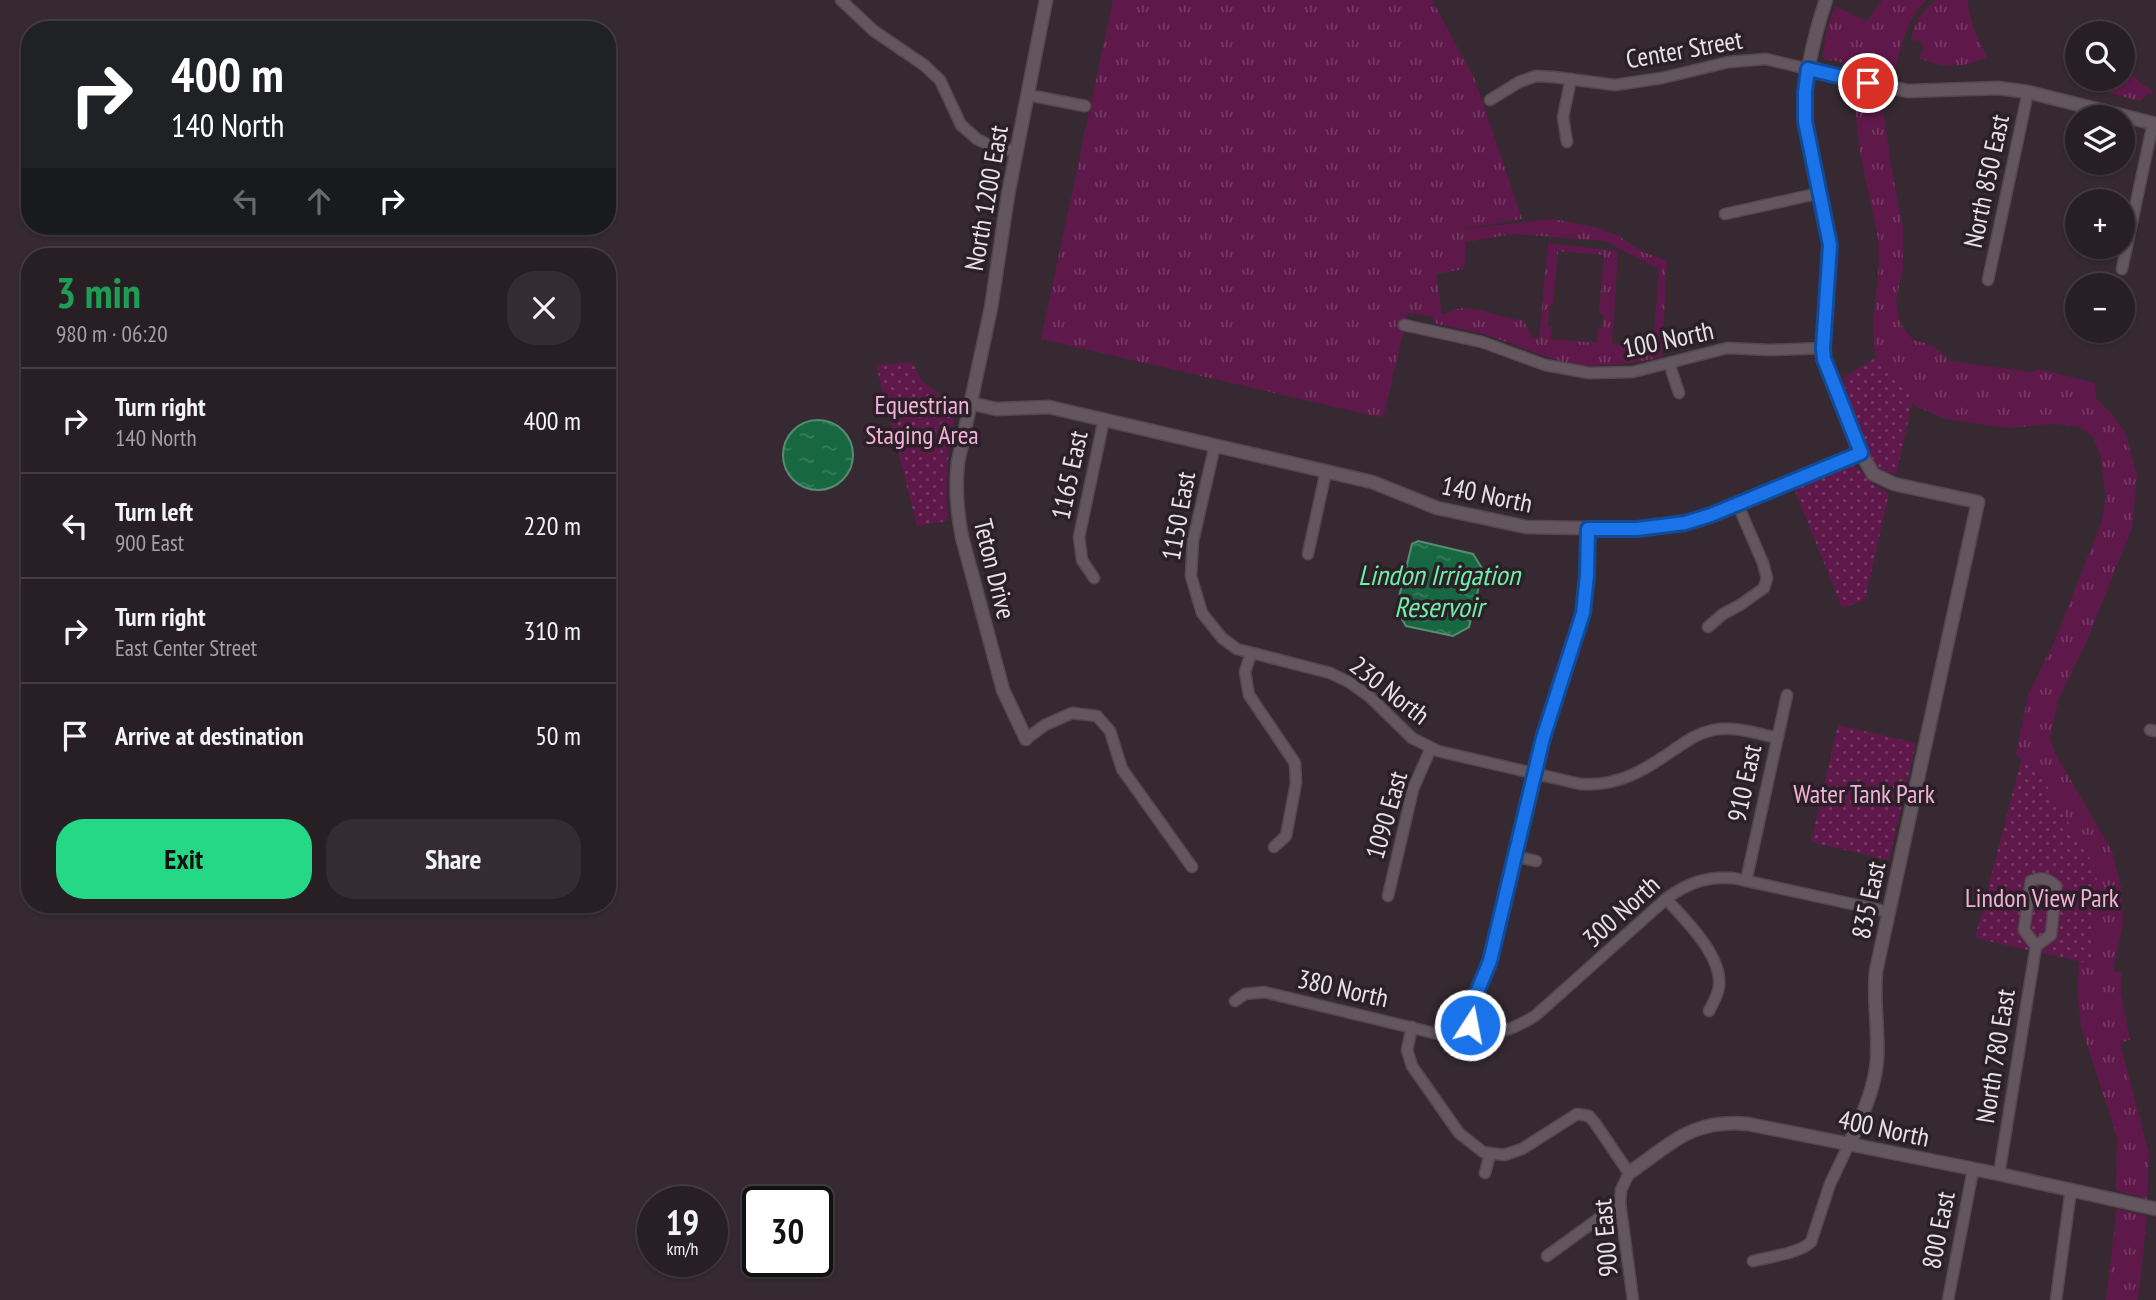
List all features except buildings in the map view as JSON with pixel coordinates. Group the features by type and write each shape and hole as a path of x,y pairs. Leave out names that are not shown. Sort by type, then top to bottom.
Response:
{"street":[{"name":"North 1200 East","path":"970,403 991,308 1016,152 1046,0"},
{"path":"1826,0 1808,69 1805,121 1830,253 1823,348 1826,366 1861,453"},
{"path":"841,1 874,31 940,79 961,125 977,139 1016,152"},
{"name":"Center Street","path":"1490,100 1519,82 1536,76 1615,85 1642,83 1749,59 1766,59 1808,69"},
{"path":"1808,69 1908,91 1997,88 2028,92 2155,124 2122,269"},
{"path":"1567,142 1563,117 1571,79"},
{"name":"North 850 East","path":"1988,280 2028,92"},
{"path":"1028,95 1085,106"},
{"path":"1726,214 1820,193"},
{"name":"100 North","path":"1404,325 1482,342 1545,365 1578,372 1633,372 1727,348 1770,351 1823,348"},
{"path":"1669,363 1679,393"},
{"name":"140 North","path":"970,403 996,409 1049,407 1104,419 1372,482 1437,508 1526,527 1658,528 1694,521 1861,453"},
{"name":"Teton Drive","path":"970,403 958,462 958,518 1003,690 1026,739"},
{"name":"1165 East","path":"1094,578 1082,560 1079,537 1104,419"},
{"name":"1150 East","path":"1215,445 1193,541 1191,576 1206,620 1222,638 1237,649 1251,653"},
{"name":"835 East","path":"1753,1261 1807,1247 1811,1242 1830,1184 1865,1107 1877,1061 1874,988 1978,502 1894,484 1873,474 1861,453"},
{"path":"1308,554 1326,471"},
{"path":"1708,627 1723,614 1762,591 1766,584 1763,563 1737,503"},
{"path":"1471,1038 1470,1025 1475,997 1490,961 1543,738 1583,613 1588,529"},
{"path":"1251,653 1245,672 1249,695 1295,763 1296,783 1286,836 1274,846"},
{"name":"230 North","path":"1251,653 1330,673 1349,682 1412,738 1431,748 1580,784 1599,785 1632,776 1689,740 1713,730 1740,730 1777,738"},
{"name":"910 East","path":"1746,881 1787,695"},
{"path":"1026,739 1045,725 1072,713 1097,716 1110,731 1122,769 1192,867"},
{"name":"1090 East","path":"1388,896 1413,789 1431,748"},
{"path":"1514,856 1536,861"},
{"name":"300 North","path":"1442,1035 1471,1038 1507,1030 1535,1016 1666,898 1697,881 1724,877 1889,912"},
{"name":"North 780 East","path":"1999,1174 2036,946 2050,935 2056,886 2039,877 2031,881 2024,930 2036,946"},
{"path":"1666,898 1705,945 1715,963 1718,991 1709,1011"},
{"name":"380 North","path":"1235,1001 1245,994 1264,992 1442,1035"},
{"path":"1412,1027 1407,1050 1412,1066 1459,1133 1476,1149 1504,1155 1522,1149 1571,1116 1583,1113 1595,1123 1629,1173"},
{"name":"400 North","path":"1629,1173 1688,1133 1720,1122 1748,1124 1849,1144 2156,1209"},
{"path":"1485,1173 1490,1154"},
{"name":"800 East","path":"1948,1300 1973,1170"},
{"name":"900 East","path":"1629,1173 1621,1190 1620,1203 1633,1300"},
{"path":"2056,1300 2071,1189"},
{"path":"1547,1256 1620,1203"}],"green space":[{"path":"1113,0 1432,0 1475,80 1522,219 1453,230 1553,219 1599,228 1617,235 1641,251 1667,261 1662,357 1632,363 1581,365 1547,357 1493,337 1434,323 1433,317 1408,313 1383,418 1041,339","holes":["1514,234 1605,241 1659,269 1653,347 1612,343 1617,251 1548,243 1539,338 1533,338 1523,320 1472,308 1442,314 1436,274 1464,269 1466,242","1558,251 1604,255 1599,313 1604,314 1602,328 1598,328 1597,343 1551,339 1552,327 1548,326 1549,306 1553,306"]},
{"path":"1882,0 1926,0 1909,26 1894,74 1857,67 1856,72 1838,61 1822,57 1835,6 1867,21"},
{"path":"1935,0 1967,0 1973,27 1987,57 1954,66 1920,58 1924,46 1920,41 1911,40 1912,34 1919,18"},
{"path":"2135,78 2152,90 2153,95 2148,94 2140,101 2102,91 2135,91"},
{"path":"1853,89 1881,95 1903,230 1903,267 1896,301 1900,323 1913,340 1932,345 1950,361 2031,372 2039,369 2095,383 2096,398 2125,432 2137,476 2132,528 2085,645 2058,700 2050,738 2056,755 2112,851 2122,891 2123,924 2113,971 2122,973 2121,992 2130,1040 2120,1043 2149,1154 2147,1199 2116,1190 2117,1137 2081,1026 2077,989 2079,961 2091,963 2098,884 2092,862 2041,776 2016,754 2028,695 2055,640 2101,523 2106,497 2100,454 2093,437 2079,427 2054,424 2007,428 1946,419 1915,406 1881,368 1875,354 1873,326 1879,263 1878,238 1860,152"},
{"path":"1877,357 1913,399 1896,475 1876,467 1863,447 1842,378"},
{"name":"Equestrian Staging Area","path":"912,362 922,381 956,406 948,463 948,521 917,526 876,365"},
{"path":"1854,464 1872,484 1889,493 1865,600 1842,608 1794,488"},
{"name":"Water Tank Park","path":"1838,725 1916,743 1889,860 1811,842"},
{"name":"Lindon View Park","path":"2022,757 2041,776 2092,862 2098,884 2091,964 1975,938"},
{"path":"2117,1209 2147,1216 2138,1300 2106,1300"}],"water":[{"path":"818,420 843,430 853,455 843,480 818,490 793,480 783,455 793,430"},
{"name":"Lindon Irrigation Reservoir","path":"1418,541 1473,554 1483,570 1469,627 1453,636 1406,626 1396,609 1412,544"}],"route":[{"path":"1470,1025 1477,990 1490,961 1543,738 1583,613 1588,529 1658,528 1685,523 1711,515 1861,453 1824,359 1830,245 1804,112 1808,69 1868,83"}]}
